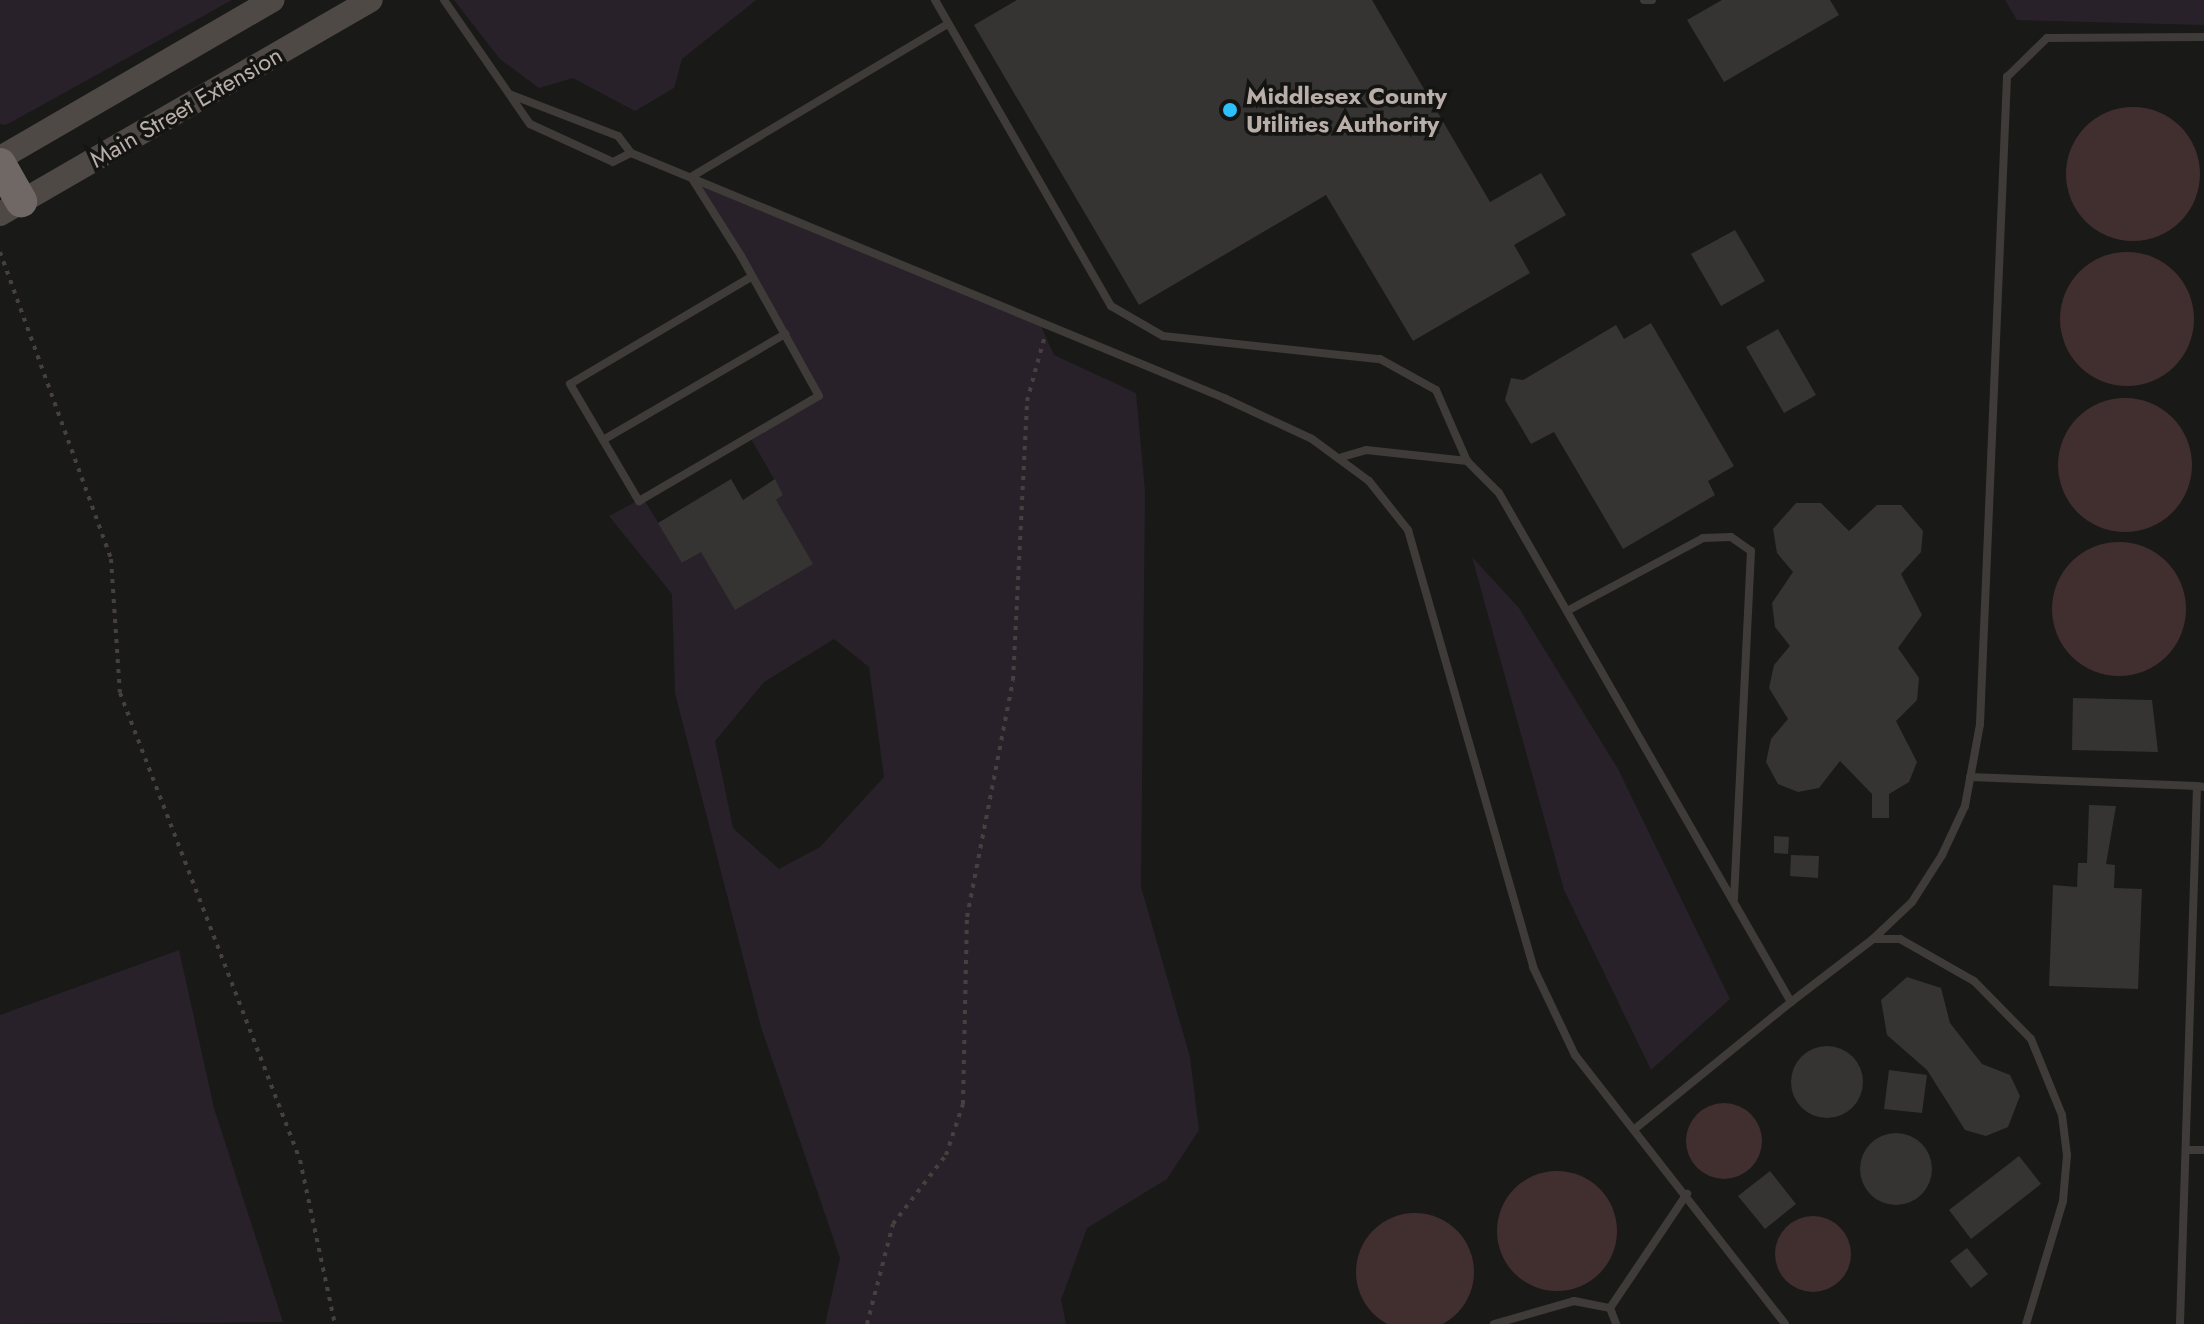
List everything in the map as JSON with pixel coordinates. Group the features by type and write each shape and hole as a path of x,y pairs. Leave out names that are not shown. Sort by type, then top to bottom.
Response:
{"highway":[{"path":"0,161 11,207"}],"main road":[{"name":"Main Street Extension","path":"0,161 273,0"},
{"name":"Main Street Extension","path":"11,207 371,0"}],"lane":[{"path":"444,0 530,124 613,162 631,153"},
{"path":"935,0 1111,306 1163,336 1380,359 1436,390 1467,461 1499,493 1791,1002"},
{"path":"691,177 948,24"},
{"path":"1636,1128 1873,939 1912,902 1942,855 1970,777 1980,724 2007,77 2047,38 2204,37"},
{"path":"512,95 618,136 631,153 1048,328 1224,398 1342,457 1408,530 1533,967 1575,1055 1636,1128 1785,1324"},
{"path":"691,177 751,277 785,334 819,396 639,501 570,384 751,277"},
{"path":"603,440 785,334"},
{"path":"1342,457 1366,450 1467,461"},
{"path":"1567,611 1703,538 1731,537 1751,551 1734,900"},
{"path":"1970,777 2200,787 2180,1324"},
{"path":"1873,939 1900,939 1936,954 1974,981 2009,1010 2048,1072 2062,1115 2063,1201 2027,1323 2039,1324"},
{"path":"2187,1150 2204,1150"},
{"path":"1610,1308 1687,1194"},
{"path":"1494,1324 1574,1301 1610,1308"},
{"path":"1610,1308 1616,1324"}],"path":[{"path":"0,252 111,559 120,693 300,1160 335,1324"},
{"path":"867,1324 889,1232 946,1155 963,1104 967,917 1013,680 1027,401 1048,328"}],"shaded area":[{"path":"0,0 232,0 6,125 0,124"},
{"path":"454,0 756,0 682,59 674,88 635,111 573,78 539,88 500,59"},
{"path":"2005,0 2204,0 2204,25 2017,20"},
{"path":"2133,107 2159,112 2180,127 2195,148 2200,174 2195,200 2180,221 2159,236 2133,241 2107,236 2086,221 2071,200 2066,174 2071,148 2086,127 2107,112"},
{"path":"691,177 1040,324 1054,355 1136,393 1145,491 1141,887 1190,1057 1199,1130 1167,1179 1087,1228 1061,1300 1066,1324 825,1324 840,1258 761,1027 675,693 672,594 609,516 643,498 683,563 783,495 750,437 819,396","holes":["834,639 869,667 884,777 820,847 779,869 733,828 715,741 764,682"]},
{"path":"2127,252 2153,257 2174,272 2189,293 2194,319 2189,345 2174,366 2153,381 2127,386 2101,381 2080,366 2065,345 2060,319 2065,293 2080,272 2101,257"},
{"path":"2125,398 2151,403 2172,418 2187,439 2192,465 2187,491 2172,512 2151,527 2125,532 2099,527 2078,512 2063,491 2058,465 2063,439 2078,418 2099,403"},
{"path":"2119,542 2145,547 2166,562 2181,583 2186,609 2181,635 2166,656 2145,671 2119,676 2093,671 2072,656 2057,635 2052,609 2057,583 2072,562 2093,547"},
{"path":"1472,557 1519,608 1618,769 1730,999 1651,1070 1564,890"},
{"path":"179,950 214,1108 283,1322 0,1324 0,1015"},
{"path":"1724,1103 1738,1106 1751,1114 1759,1127 1762,1141 1759,1155 1751,1168 1738,1176 1724,1179 1710,1176 1697,1168 1689,1155 1686,1141 1689,1127 1697,1114 1710,1106"},
{"path":"1557,1171 1580,1176 1599,1189 1612,1208 1617,1231 1612,1254 1599,1273 1580,1286 1557,1291 1534,1286 1515,1273 1502,1254 1497,1231 1502,1208 1515,1189 1534,1176"},
{"path":"1415,1213 1438,1218 1457,1230 1469,1249 1474,1272 1469,1295 1457,1314 1438,1326 1415,1331 1392,1326 1373,1314 1361,1295 1356,1272 1361,1249 1373,1230 1392,1218"},
{"path":"1813,1216 1827,1219 1840,1227 1848,1240 1851,1254 1848,1268 1840,1281 1827,1289 1813,1292 1799,1289 1786,1281 1778,1268 1775,1254 1778,1240 1786,1227 1799,1219"}],"building":[{"name":"Middlesex County Utilities Authority","path":"1017,0 1372,0 1490,202 1541,173 1566,215 1514,245 1530,273 1413,341 1326,195 1139,305 974,25"},
{"path":"1722,0 1830,0 1839,15 1724,82 1687,20"},
{"path":"1735,230 1765,281 1721,306 1691,254"},
{"path":"1651,323 1734,466 1708,481 1715,495 1623,549 1554,432 1531,444 1505,400 1511,378 1523,380 1616,325 1624,339"},
{"path":"1778,329 1816,395 1784,413 1746,347"},
{"path":"731,479 743,500 775,479 783,495 776,500 813,564 735,610 701,552 682,563 658,523"},
{"path":"1796,503 1821,503 1849,531 1877,505 1901,505 1923,531 1921,552 1901,574 1922,615 1898,648 1919,678 1917,700 1896,721 1917,762 1909,782 1889,794 1889,818 1872,818 1872,794 1840,761 1819,788 1798,792 1778,784 1766,762 1771,739 1788,719 1769,688 1774,665 1790,646 1775,627 1772,603 1793,572 1777,553 1773,529"},
{"path":"2073,698 2152,700 2158,752 2072,750"},
{"path":"2089,805 2116,806 2106,864 2115,865 2114,888 2142,889 2138,989 2049,986 2053,885 2077,887 2078,863 2087,863"},
{"path":"1774,836 1789,837 1788,854 1774,853"},
{"path":"1791,855 1819,856 1818,878 1790,876"},
{"path":"1907,977 1941,988 1950,1023 1982,1064 2010,1075 2020,1096 2008,1127 1986,1136 1965,1130 1927,1070 1887,1035 1881,1000"},
{"path":"1827,1046 1847,1052 1857,1062 1863,1082 1857,1102 1847,1112 1827,1118 1807,1112 1797,1102 1791,1082 1797,1062 1807,1052"},
{"path":"1889,1070 1927,1075 1922,1113 1884,1109"},
{"path":"1896,1133 1922,1143 1932,1169 1922,1195 1896,1205 1870,1195 1860,1169 1870,1143"},
{"path":"2019,1156 2041,1184 1971,1239 1949,1210"},
{"path":"1770,1171 1796,1204 1765,1229 1738,1196"},
{"path":"1967,1248 1988,1274 1971,1288 1950,1261"}],"place":[{"name":"Middlesex County Utilities Authority","path":"1230,110"}]}
